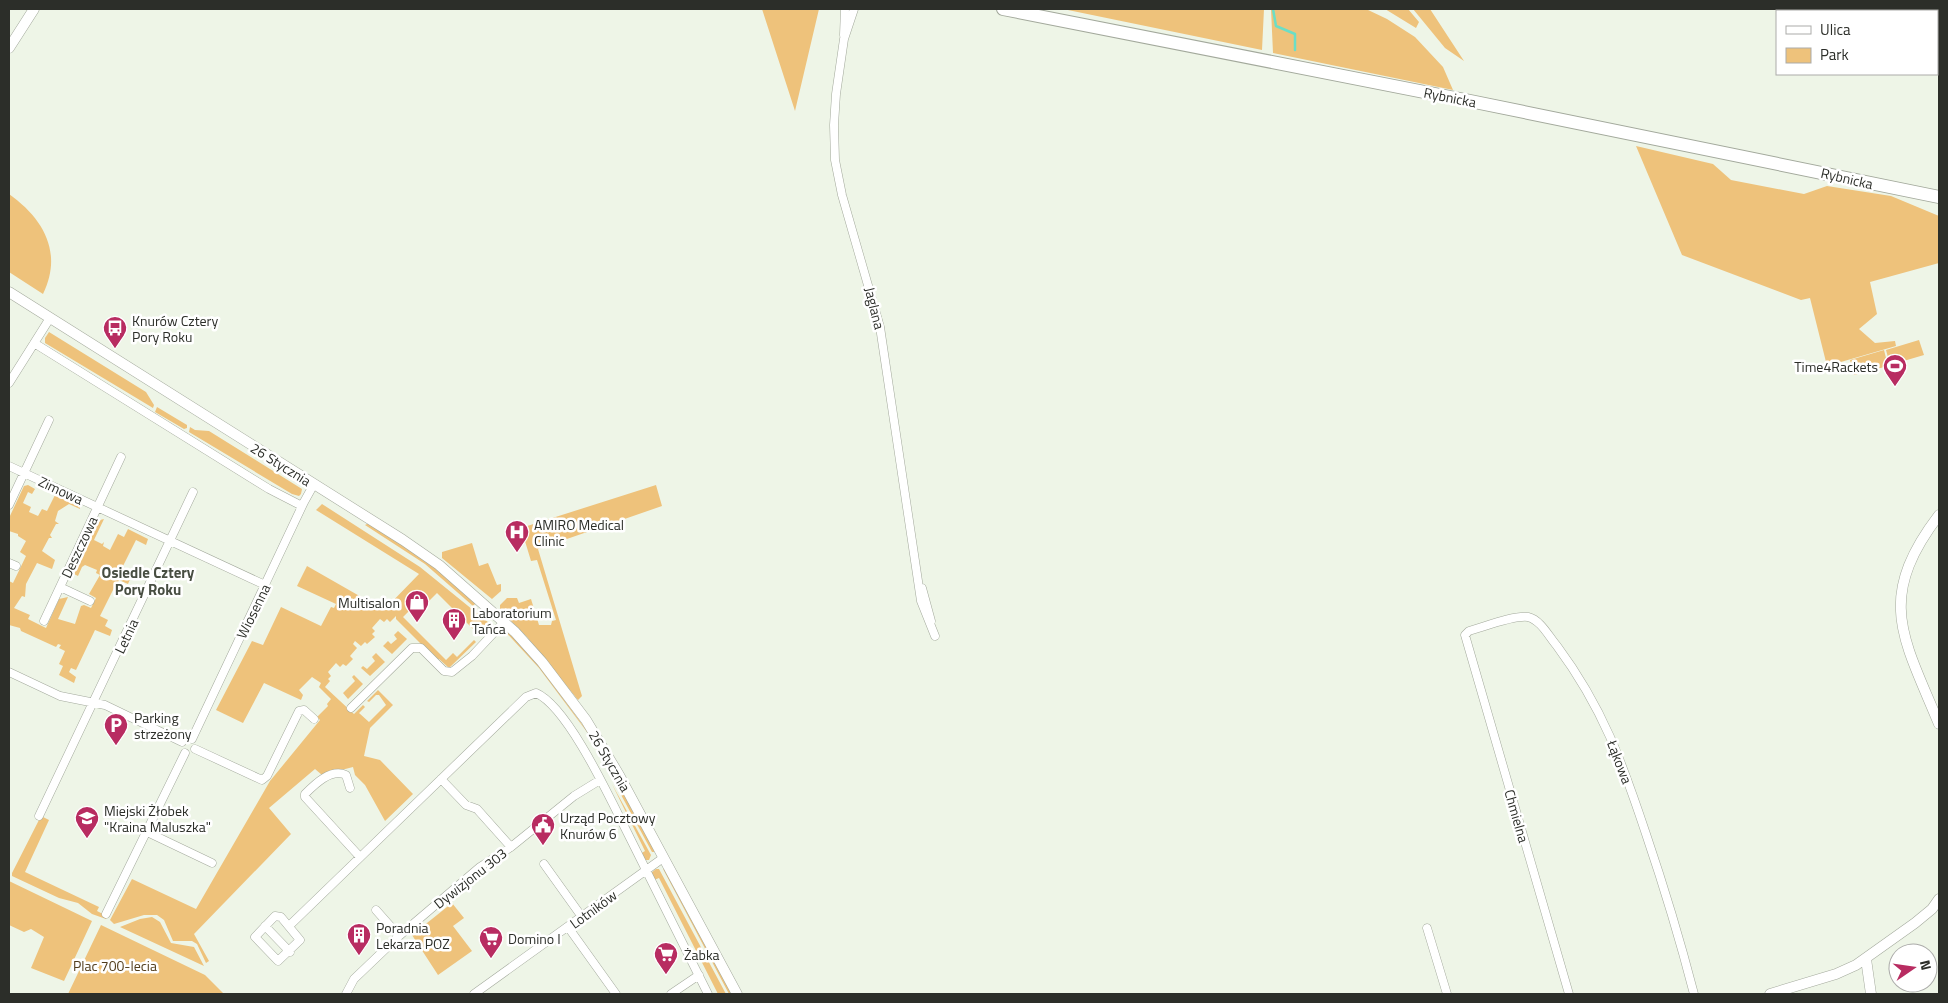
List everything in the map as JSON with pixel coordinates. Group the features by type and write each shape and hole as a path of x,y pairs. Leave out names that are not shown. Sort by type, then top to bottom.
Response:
{"main road":[{"name":"Rybnicka","path":"1003,9 1676,142 1897,190 1939,197"},
{"name":"Rybnicka","path":"1897,190 1939,205"}],"street":[{"path":"9,48 33,9"},
{"name":"Jaglana","path":"845,9 844,40 834,113 837,170 880,327 919,580 928,605 931,626 935,636"},
{"name":"Jaglana","path":"844,40 854,9"},
{"name":"26 Stycznia","path":"9,292 314,484 439,566 504,622 542,662 586,720 737,994"},
{"path":"9,384 50,318"},
{"name":"26 Stycznia","path":"34,343 263,485 302,506"},
{"name":"Zimowa","path":"24,473 49,420"},
{"name":"Zimowa","path":"98,507 121,457"},
{"name":"Zimowa","path":"9,466 265,585"},
{"path":"9,505 24,473"},
{"name":"Wiosenna","path":"192,739 314,484"},
{"path":"170,542 193,492"},
{"name":"Deszczowa","path":"44,621 98,507"},
{"path":"1939,514 1911,556 1904,578 1900,603 1906,642 1939,724"},
{"name":"Letnia","path":"39,816 170,542"},
{"name":"Deszczowa","path":"60,587 90,601"},
{"name":"Łąkowa","path":"1466,637 1469,631 1519,617 1529,617 1540,624 1586,689 1619,754 1674,919 1694,994"},
{"path":"351,708 412,648 420,648 444,671 452,672 472,656 504,622"},
{"name":"Chmielna","path":"1466,637 1569,994"},
{"path":"9,674 60,696 108,706 182,742"},
{"path":"289,926 526,697 534,693 542,696 568,725 584,749 708,994"},
{"path":"195,749 262,780 267,776 299,711 303,710 314,719"},
{"path":"185,753 181,749 182,742 188,738 195,742 195,749"},
{"path":"185,753 192,752 195,749"},
{"path":"106,914 185,753"},
{"path":"350,788 346,775 341,773 321,779 305,794 305,797 360,857"},
{"name":"Dywizjonu 303","path":"441,779 466,805 477,809 511,846"},
{"name":"Dywizjonu 303","path":"346,994 354,979 399,936 480,867 511,846 574,796 600,780"},
{"path":"147,832 212,863"},
{"name":"Lotników","path":"474,994 663,858"},
{"path":"544,864 582,917"},
{"path":"1770,994 1836,974 1866,958 1921,919 1939,899"},
{"path":"376,910 399,936"},
{"path":"277,916 289,926 300,940 290,952 278,961 268,954 255,937 277,916"},
{"path":"265,926 290,952"},
{"path":"568,927 616,994"},
{"path":"1427,928 1447,994"},
{"path":"1866,958 1871,994"},
{"path":"671,994 699,975"},
{"path":"351,987 356,994"}],"green space":[{"path":"762,9 819,9 795,111"},
{"path":"1063,9 1264,9 1262,50"},
{"path":"1271,9 1366,9 1387,19 1415,37 1443,67 1453,90 1273,53"},
{"path":"1385,9 1408,9 1419,22 1416,28"},
{"path":"1413,9 1430,9 1464,61 1445,48"},
{"path":"1636,146 1713,164 1731,180 1804,194 1827,186 1891,196 1939,216 1939,263 1870,282 1877,314 1859,329 1875,343 1895,341 1896,346 1827,366 1810,298 1801,300 1682,255"},
{"path":"9,194 32,214 47,238 51,265 49,279 43,294 9,272"},
{"path":"49,332 146,392 154,405 153,408 45,343 45,338"},
{"path":"1919,340 1924,355 1890,365 1886,350"},
{"path":"1884,350 1888,366 1854,375 1850,360"},
{"path":"157,407 187,425 187,428 184,429 155,412"},
{"path":"190,427 195,430 209,431 302,489 301,494 299,496 292,494 189,432"},
{"path":"28,485 35,489 32,494 28,492 23,503 31,507 29,512 38,516 42,509 47,511 55,495 80,507 80,509 69,504 58,511 55,521 59,524 56,524 50,535 52,538 49,538 42,551 55,560 52,569 37,563 26,584 25,597 22,596 14,608 30,615 28,619 46,628 59,599 68,597 58,619 75,624 81,606 84,605 91,608 96,598 89,594 100,575 96,573 97,570 85,565 78,576 74,574 76,569 74,568 96,521 104,519 94,540 102,544 104,542 103,546 110,550 118,534 124,537 128,529 148,539 146,545 136,540 120,572 131,577 128,584 119,580 118,583 124,586 116,584 100,616 108,620 105,626 112,630 110,636 95,630 76,670 71,668 69,672 76,677 74,683 59,675 63,666 59,664 65,651 59,648 61,645 58,644 56,647 21,631 20,628 9,625 9,581 13,583 26,556 20,552 26,541 18,536 18,534 9,531 9,518 24,486"},
{"path":"656,485 662,506 538,549 582,696 578,700 527,637 500,610 500,605 507,598 517,598 519,603 531,599 539,625 551,625 552,621 556,620 537,560 531,561 521,528"},
{"path":"322,504 420,567 494,627 484,636 479,635 437,593 417,613 412,608 403,617 446,660 453,653 457,657 474,640 476,642 449,668 439,659 437,660 396,619 396,616 390,622 387,619 384,622 380,619 372,628 375,631 372,634 375,637 367,644 365,642 361,646 355,641 353,644 357,648 350,656 353,659 346,666 343,664 340,667 336,663 328,672 331,676 328,679 330,681 325,687 354,714 363,705 365,707 359,713 369,722 386,705 379,695 376,695 369,702 367,701 378,690 393,705 370,728 364,756 380,760 413,794 385,821 365,785 355,775 353,767 322,775 315,769 269,808 291,834 194,934 209,961 206,963 197,944 192,941 173,941 164,920 157,915 144,915 114,924 110,920 132,879 196,909 270,781 320,720 317,717 328,706 327,704 331,699 319,687 321,683 312,677 299,690 303,695 301,700 264,683 243,723 216,710 252,641 263,645 281,607 321,626 331,607 334,608 336,604 297,586 307,566 384,610 419,574 316,510"},
{"path":"369,523 426,561 477,602 473,606 425,564 365,525"},
{"path":"472,543 479,566 488,563 497,585 501,584 501,591 492,599 442,558 442,552"},
{"path":"504,627 534,659 596,743 655,852 652,852 587,732 539,668 502,628"},
{"path":"398,631 407,639 392,654 383,646 388,641 391,644 397,639 394,635"},
{"path":"376,653 385,662 370,676 361,668 363,666 367,669 375,661 372,657"},
{"path":"354,675 363,684 348,699 343,693 355,681 352,677"},
{"path":"612,784 651,855 649,860 643,860 640,854 645,851"},
{"path":"41,816 49,820 25,872 99,907 97,911 107,916 106,919 92,914 78,903 59,898 12,876"},
{"path":"659,869 726,994 718,994 659,878 654,880 651,873"},
{"path":"663,869 665,870 732,994 729,994"},
{"path":"9,881 92,921 64,981 31,968 44,937 31,929 24,932 9,925"},
{"path":"452,903 464,918 453,926 472,951 438,975 412,935"},
{"path":"152,917 160,922 171,943 194,947 204,966 120,927 140,919"},
{"name":"Plac 700-lecia","path":"101,925 205,975 224,994 68,994"}],"waterway":[{"path":"1273,9 1276,26 1295,34 1295,50"}],"place":[{"name":"Knurów Cztery Pory Roku","path":"115,349"},
{"name":"Time4Rackets","path":"1895,387"},
{"name":"AMIRO Medical Clinic","path":"517,553"},
{"name":"Multisalon","path":"417,623"},
{"name":"Laboratorium Tańca","path":"454,641"},
{"name":"Parking strzeżony","path":"116,746"},
{"name":"Miejski Żłobek \"Kraina Maluszka\"","path":"87,839"},
{"name":"Urząd Pocztowy Knurów 6","path":"543,846"},
{"name":"Poradnia Lekarza POZ","path":"359,956"},
{"name":"Domino I","path":"491,959"},
{"name":"Żabka","path":"666,975"}],"district":[{"name":"Osiedle Cztery Pory Roku","path":"148,580"}]}
